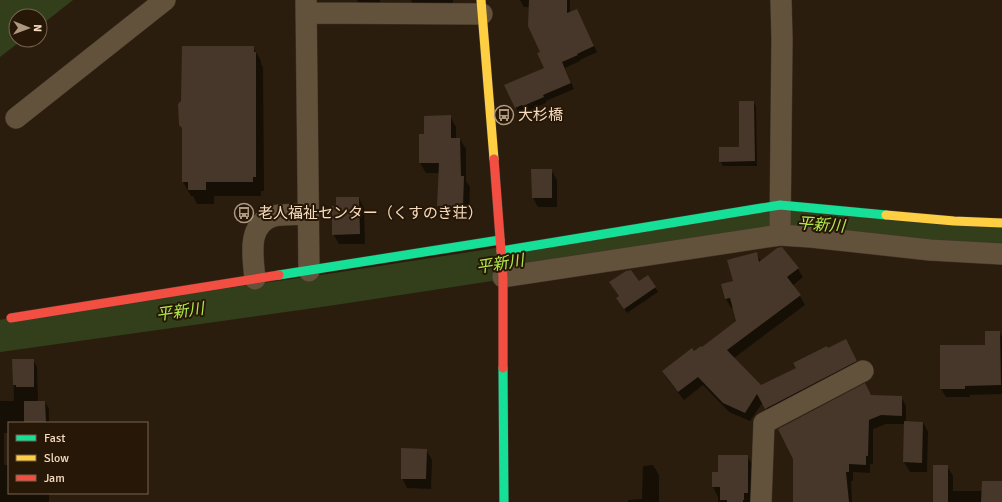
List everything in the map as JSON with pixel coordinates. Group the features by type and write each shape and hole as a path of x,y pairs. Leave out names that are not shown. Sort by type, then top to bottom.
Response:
{"street":[{"path":"16,118 165,0"},
{"path":"780,235 781,0"},
{"path":"309,271 306,6 481,7 504,277 504,502"},
{"path":"501,251 780,205 954,221 1002,223"},
{"path":"255,279 252,250 254,237 259,225 267,219 275,216 308,214"},
{"path":"504,277 780,235 930,250 1002,254"},
{"path":"11,318 500,240"},
{"path":"761,502 764,423 863,371"}],"shaded area":[{"path":"0,0 73,0 48,20 48,8 8,8 8,48 12,48 0,57"}],"building":[{"path":"529,0 567,0 567,13 577,9 594,46 562,62 571,83 543,95 544,97 515,108 504,85 544,68 537,53 540,52 528,26"},
{"path":"182,46 254,46 254,52 256,52 256,177 253,177 253,182 206,182 206,190 188,190 188,182 182,182 182,128 179,125 178,104 181,101"},
{"path":"739,101 754,101 755,161 719,162 719,147 739,147"},
{"path":"451,115 451,138 460,138 461,176 464,176 463,207 437,206 439,163 419,163 419,134 424,134 424,116"},
{"path":"531,169 552,169 552,198 532,198"},
{"path":"336,197 359,197 360,234 332,235 332,206 336,206"},
{"path":"782,247 799,268 787,277 801,295 727,350 761,385 796,368 793,363 827,346 828,348 846,339 857,361 765,409 757,394 745,413 723,403 698,377 678,392 662,371 692,348 694,351 701,346 702,347 736,321 730,298 725,299 721,284 733,281 727,260 757,252 759,262 777,248"},
{"path":"631,270 639,281 648,275 656,287 624,309 616,298 619,296 609,282 626,271"},
{"path":"985,331 1000,331 1001,385 965,386 965,389 940,389 940,345 985,345"},
{"path":"12,359 34,359 34,387 16,387 16,385 13,385"},
{"path":"865,383 871,395 902,396 902,416 881,415 869,420 868,456 866,456 866,465 849,464 849,472 846,472 849,502 793,502 793,459 778,429"},
{"path":"24,401 45,401 46,422 24,422"},
{"path":"904,421 923,422 922,463 903,462"},
{"path":"401,448 427,449 426,479 401,479"},
{"path":"718,455 748,455 748,493 744,493 743,502 727,502 727,500 720,500 720,487 712,487 712,472 718,472"},
{"path":"933,465 948,465 948,502 933,502"},
{"path":"982,481 1002,481 1002,502 981,502"}],"waterway":[{"name":"平新川","path":"0,336 328,290 757,224 799,222 1002,239"}],"traffic: fast":[{"path":"501,251 780,205 886,215"},
{"path":"279,275 500,240"},
{"path":"503,368 504,502"}],"traffic: slow":[{"path":"481,0 494,159"},
{"path":"886,215 954,221 1002,223"}],"traffic: jam":[{"path":"494,159 503,277 503,368"},
{"path":"11,318 279,275"}],"place":[{"name":"大杉橋","path":"504,115"},
{"name":"老人福祉センター（くすのき荘）","path":"244,213"}]}
